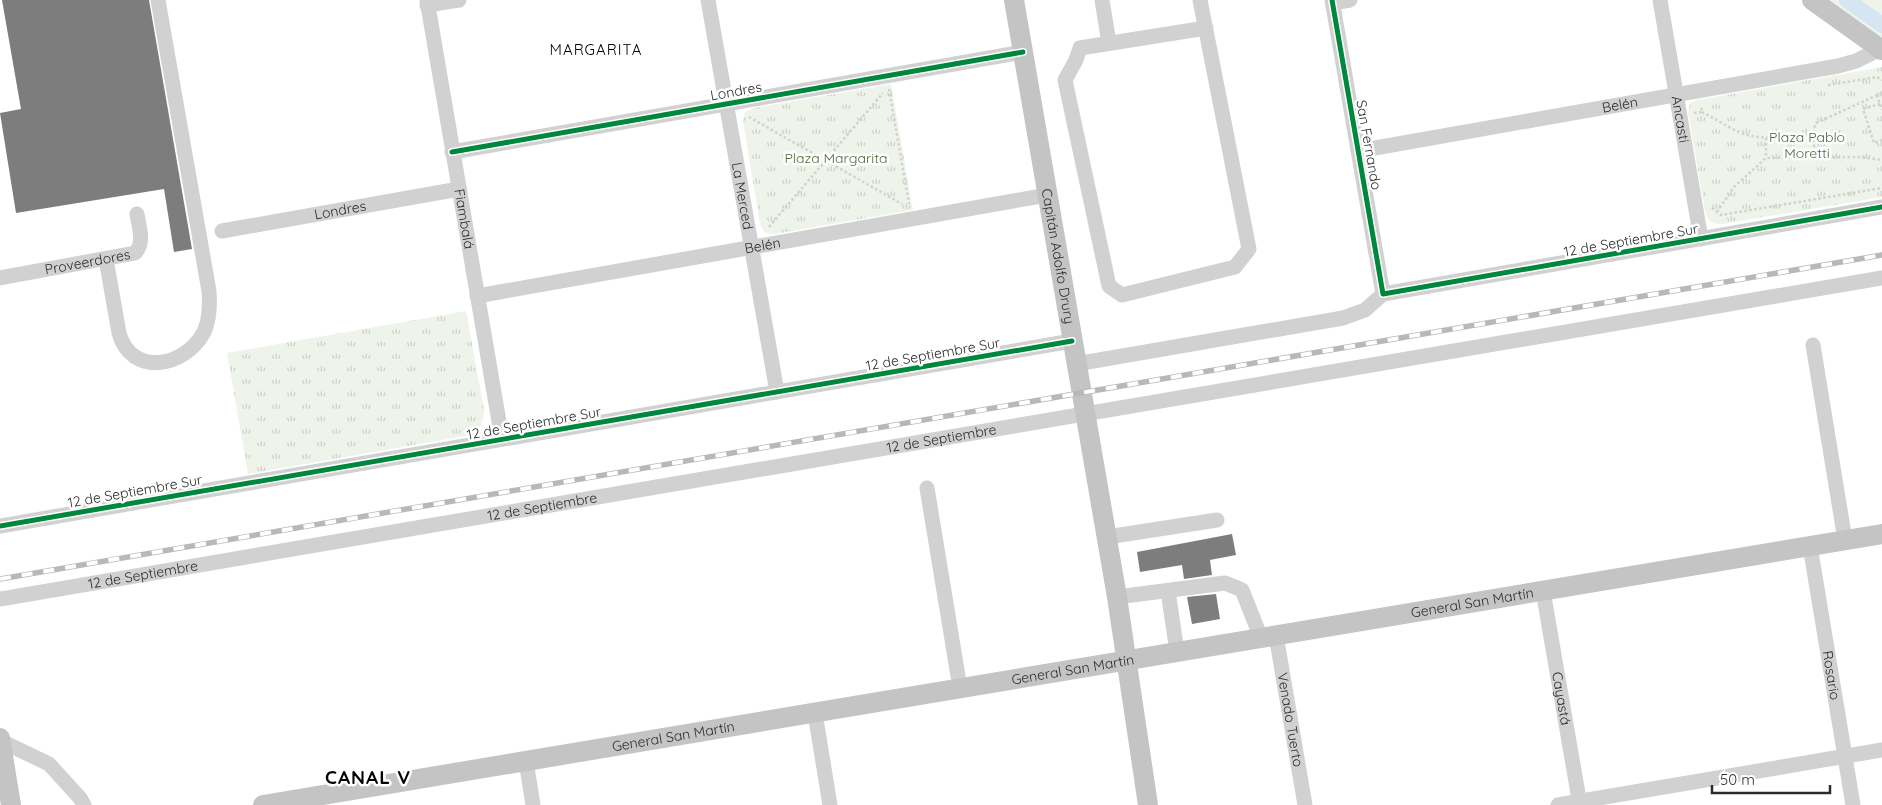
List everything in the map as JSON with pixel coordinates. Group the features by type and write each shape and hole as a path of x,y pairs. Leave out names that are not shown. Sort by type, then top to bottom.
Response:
{"main road":[{"name":"Capitán Adolfo Drury","path":"1014,0 1117,597 1148,805"},
{"path":"1812,0 1881,50"},
{"name":"General San Martín","path":"270,804 1882,534"},
{"path":"0,740 11,805"}],"street":[{"path":"106,260 121,343 128,352 137,358 157,362 169,361 180,357 198,342 208,318 209,291 158,0"},
{"path":"427,3 459,0"},
{"name":"La Merced","path":"708,0 777,392"},
{"path":"1102,0 1109,43"},
{"path":"1200,0 1206,28 1249,249 1236,267 1122,295 1109,286 1065,80 1080,48 1206,28"},
{"path":"1332,2 1350,0"},
{"name":"Ancasti","path":"1660,0 1701,239"},
{"name":"San Fernando","path":"1332,2 1383,294"},
{"name":"Fiambalá","path":"427,3 502,440"},
{"name":"Belén","path":"1358,151 1838,66 1856,61 1881,50"},
{"name":"Londres","path":"452,152 1023,52"},
{"name":"Londres","path":"222,231 459,189"},
{"name":"Belén","path":"477,296 1047,195"},
{"name":"12 de Septiembre Sur","path":"1383,294 1882,207"},
{"name":"Proveerdores","path":"0,278 106,260 135,253 139,249 140,237 137,214"},
{"name":"12 de Septiembre","path":"0,599 1882,278"},
{"path":"1076,364 1343,318 1365,310 1383,294"},
{"name":"12 de Septiembre Sur","path":"0,526 1072,341"},
{"path":"1812,346 1845,540"},
{"path":"927,488 960,688"},
{"path":"1106,537 1218,520"},
{"name":"Rosario","path":"1810,546 1853,805"},
{"name":"Venado Tuerto","path":"1117,597 1225,583 1242,590 1268,636 1305,805"},
{"name":"Cayastá","path":"1543,590 1579,803"},
{"path":"1168,591 1177,652"},
{"path":"815,712 830,805"},
{"path":"0,740 49,764 80,798 84,805"},
{"path":"1558,805 1579,803 1882,750"},
{"path":"526,761 533,805"}],"path":[{"path":"876,92 889,89"},
{"path":"764,223 770,228 825,160 889,89"},
{"path":"889,89 909,206"},
{"path":"1816,157 1812,134 1816,123 1882,93"},
{"path":"1877,95 1882,110"},
{"path":"1880,104 1863,110 1874,143 1882,140"},
{"path":"1702,112 1742,133 1766,138 1812,134"},
{"path":"746,121 750,115 825,160 909,206"},
{"path":"1766,138 1766,158"},
{"path":"1717,212 1734,187 1766,158 1860,157 1882,160"},
{"path":"1711,199 1712,209 1721,214 1882,188"},
{"path":"896,208 909,206"}],"green space":[{"path":"1825,0 1882,0 1882,40"},
{"name":"Plaza Pablo Moretti","path":"1882,67 1882,197 1723,224 1716,224 1709,220 1705,211 1688,112 1690,103 1697,100"},
{"name":"Plaza Margarita","path":"891,84 913,210 775,234 765,233 760,224 743,121 745,112 754,108"},
{"path":"466,311 484,410 481,423 473,432 465,436 248,474 227,353"}],"building":[{"path":"2,0 149,0 192,249 174,252 164,189 16,213 0,113 21,109"},
{"path":"1232,534 1236,555 1210,560 1212,575 1184,579 1182,565 1140,572 1137,552"},
{"path":"1216,594 1220,619 1192,624 1187,597"}],"waterway":[{"path":"1847,0 1882,25"}],"railway":[{"path":"0,579 1882,255"}],"cycle path":[{"path":"1332,0 1383,294 1882,207"},
{"path":"452,152 1023,52"},
{"path":"0,526 1072,341"}],"district":[{"name":"MARGARITA","path":"596,49"},
{"name":"CANAL V","path":"368,777"}]}
